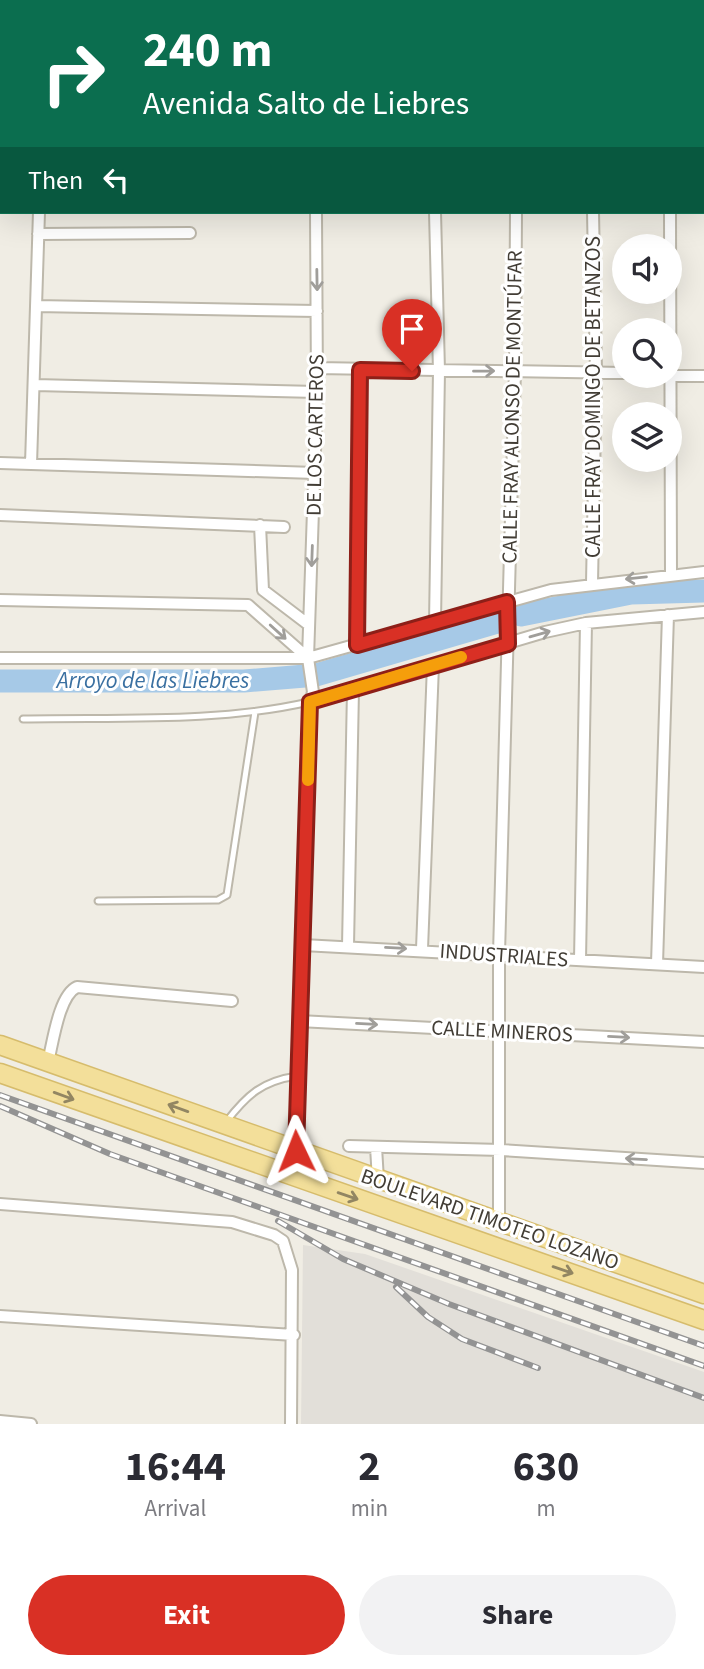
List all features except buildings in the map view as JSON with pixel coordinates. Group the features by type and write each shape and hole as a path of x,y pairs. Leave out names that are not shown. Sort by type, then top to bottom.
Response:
{"main road":[{"name":"BOULEVARD TIMOTEO LOZANO","path":"0,1045 704,1294"},
{"name":"BOULEVARD TIMOTEO LOZANO","path":"0,1073 704,1320"}],"street":[{"path":"31,464 39,214"},
{"name":"DE LOS CARTEROS","path":"296,1151 312,697 308,663 317,392 316,214"},
{"path":"435,214 439,371 435,622"},
{"name":"CALLE FRAY ALONSO DE MONTÚFAR","path":"499,1221 499,954 515,370 516,214"},
{"name":"CALLE FRAY DOMINGO DE BETANZOS","path":"592,583 596,372 593,214"},
{"path":"670,214 671,318"},
{"path":"38,234 190,233"},
{"path":"36,306 317,311"},
{"path":"317,368 612,373"},
{"path":"357,645 360,370"},
{"path":"682,376 704,376"},
{"path":"35,384 317,392"},
{"path":"671,388 671,574"},
{"path":"0,463 315,473"},
{"path":"0,515 284,527"},
{"path":"248,605 263,590 260,525"},
{"path":"0,658 308,663 435,622 508,607 551,590 592,583 704,572"},
{"path":"263,590 309,625"},
{"path":"0,600 248,605 308,663"},
{"path":"312,697 353,690 508,641 586,623 704,612"},
{"path":"657,964 668,615"},
{"path":"580,960 586,623"},
{"path":"422,949 433,665"},
{"path":"348,946 353,690"},
{"name":"INDUSTRIALES","path":"303,945 422,949 704,967"},
{"path":"48,1062 65,999 70,990 77,987 232,1000"},
{"name":"CALLE MINEROS","path":"299,1021 704,1042"},
{"path":"349,1146 501,1150 704,1163"},
{"path":"376,1147 378,1180"},
{"path":"0,1204 232,1222 274,1235 283,1241 288,1250 292,1270 294,1335 291,1424"},
{"path":"0,1316 294,1335"},
{"path":"0,1422 31,1424"}],"lane":[{"path":"23,719 255,712 312,697"},
{"path":"98,901 218,900 227,895 255,712"},
{"path":"224,1125 247,1096 260,1086 297,1076"}],"shaded area":[{"path":"303,1245 365,1254 704,1372 704,1424 301,1424"}],"waterway":[{"name":"Arroyo de las Liebres","path":"521,615 631,593 704,591"},
{"name":"Arroyo de las Liebres","path":"316,675 501,621"},
{"name":"Arroyo de las Liebres","path":"0,681 244,681 305,676"}],"railway":[{"path":"0,1095 704,1346"},
{"path":"0,1106 110,1154 704,1366"},
{"path":"278,1221 343,1259 449,1304 704,1398"},
{"path":"396,1287 428,1317 462,1339 538,1368"}],"slow traffic":[{"path":"308,780 310,702 461,657"}],"route":[{"path":"296,1151 310,702 508,644 507,602 357,645 360,370 412,371"}]}
